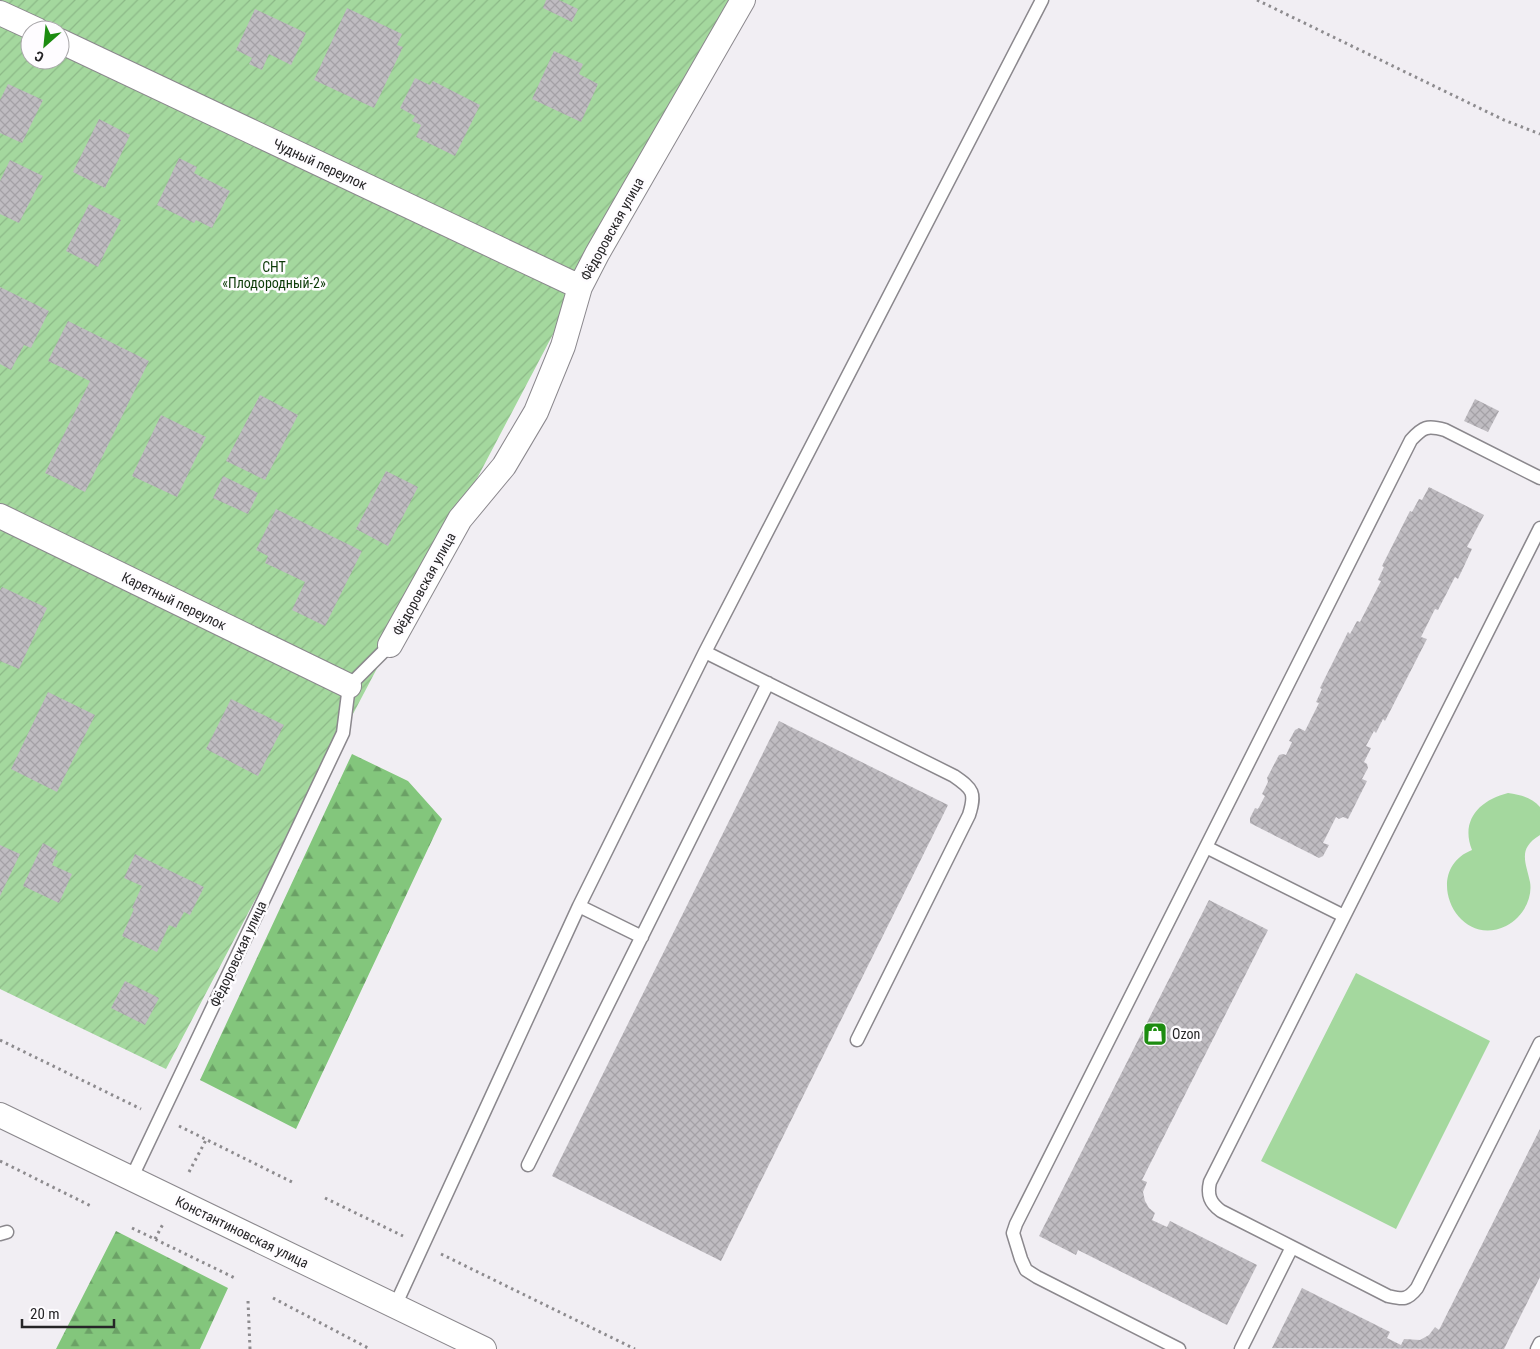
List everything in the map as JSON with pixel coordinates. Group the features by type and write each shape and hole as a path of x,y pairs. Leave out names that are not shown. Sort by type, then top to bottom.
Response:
{"street":[{"name":"Фёдоровская улица","path":"390,645 460,519 504,466 536,412 563,346 580,288 597,254 743,0"},
{"path":"0,13 20,22"},
{"name":"Чудный переулок","path":"70,46 580,288"},
{"name":"Каретный переулок","path":"0,516 349,686"},
{"name":"Константиновская улица","path":"0,1115 484,1349"}],"lane":[{"path":"395,1306 579,906 705,652 1042,0"},
{"path":"1179,1349 1037,1278 1026,1270 1013,1233 1020,1215 1411,440 1420,430 1432,426 1445,430 1540,478"},
{"path":"1540,528 1215,1173 1208,1192 1212,1204 1221,1212 1388,1296 1402,1299 1411,1295 1417,1288 1540,1043"},
{"name":"Фёдоровская улица","path":"131,1180 343,733 349,686 390,645"},
{"path":"705,652 954,776 969,786 974,800 969,815 857,1040"},
{"path":"528,1165 768,683"},
{"path":"1206,847 1344,916"},
{"path":"579,906 642,937"},
{"path":"1241,1349 1292,1248"},
{"path":"1537,1349 1540,1343"}],"path":[{"path":"1257,0 1504,120 1540,134"},
{"path":"0,1040 149,1112"},
{"path":"178,1126 292,1182"},
{"path":"189,1172 206,1140"},
{"path":"0,1161 93,1207"},
{"path":"325,1198 410,1239"},
{"path":"155,1238 164,1221"},
{"path":"132,1228 237,1279"},
{"path":"436,1252 635,1349"},
{"path":"273,1298 370,1349"},
{"path":"248,1301 250,1349"}],"green space":[{"name":"СНТ «Плодородный-2»","path":"0,0 729,0 166,1069 0,989"},
{"path":"352,754 408,781 442,819 296,1129 200,1080"},
{"path":"1508,793 1525,797 1540,807 1540,835 1528,845 1525,856 1530,882 1530,895 1525,907 1512,923 1488,930 1472,927 1460,918 1451,904 1447,889 1449,874 1457,860 1472,850 1469,829 1475,813 1489,801"},
{"path":"1356,973 1490,1041 1396,1229 1261,1161"},
{"path":"116,1231 228,1288 200,1349 56,1349"}],"building":[{"path":"546,0 559,0 578,9 572,22 543,8"},
{"path":"347,8 402,34 397,45 403,47 374,108 314,80"},
{"path":"255,9 306,33 291,65 269,54 262,70 249,64 252,58 236,50"},
{"path":"554,51 583,64 579,74 598,84 581,122 532,99"},
{"path":"415,78 430,85 433,81 480,105 455,156 416,137 421,125 412,121 415,116 400,108"},
{"path":"8,84 43,100 22,143 0,133 0,100"},
{"path":"99,119 130,135 105,188 73,172"},
{"path":"179,158 197,167 194,173 230,191 212,228 196,220 194,223 157,205"},
{"path":"10,160 43,176 19,223 0,214 0,181"},
{"path":"89,204 121,220 98,267 66,251"},
{"path":"0,287 49,311 31,348 24,345 11,370 0,364"},
{"path":"68,321 149,361 85,492 45,473 90,381 48,361"},
{"path":"260,395 298,415 265,480 226,461"},
{"path":"1475,399 1499,411 1488,432 1464,421"},
{"path":"161,415 206,437 177,497 132,476"},
{"path":"386,471 418,487 388,546 356,529"},
{"path":"223,476 258,493 248,514 213,498"},
{"path":"1429,487 1484,515 1467,547 1472,549 1458,579 1455,577 1438,610 1435,609 1421,637 1427,639 1385,721 1383,719 1376,733 1374,731 1366,746 1371,748 1364,762 1368,768 1362,779 1367,781 1348,819 1336,817 1323,843 1329,845 1323,856 1319,858 1250,823 1250,818 1255,808 1258,809 1265,796 1262,794 1268,782 1267,778 1279,755 1286,755 1292,742 1289,741 1295,730 1299,728 1305,731 1319,703 1316,702 1322,689 1320,688 1348,632 1350,634 1357,621 1360,622 1381,581 1378,580 1384,567 1382,566 1410,511 1412,512 1419,499 1422,500"},
{"path":"276,509 362,551 325,626 292,610 305,582 265,563 268,556 256,550"},
{"path":"2,587 47,608 19,669 0,661 0,590"},
{"path":"48,692 95,715 57,792 11,769"},
{"path":"231,699 284,725 258,776 206,749"},
{"path":"779,721 948,805 721,1261 552,1176"},
{"path":"43,843 58,851 52,865 72,874 59,903 23,886"},
{"path":"0,845 20,854 0,896"},
{"path":"135,854 204,887 190,915 184,912 176,928 169,925 157,952 122,936 142,886 124,878"},
{"path":"1209,900 1268,930 1142,1180 1147,1182 1143,1192 1145,1201 1155,1213 1152,1220 1167,1227 1170,1221 1257,1265 1227,1325 1078,1250 1076,1255 1039,1236"},
{"path":"125,981 159,998 145,1025 111,1008"},
{"path":"1540,1129 1540,1277 1504,1349 1272,1348 1302,1288 1390,1332 1387,1338 1401,1345 1404,1339 1420,1340 1429,1335 1435,1327 1439,1330"}],"place":[{"name":"Ozon","path":"1155,1034"}]}
